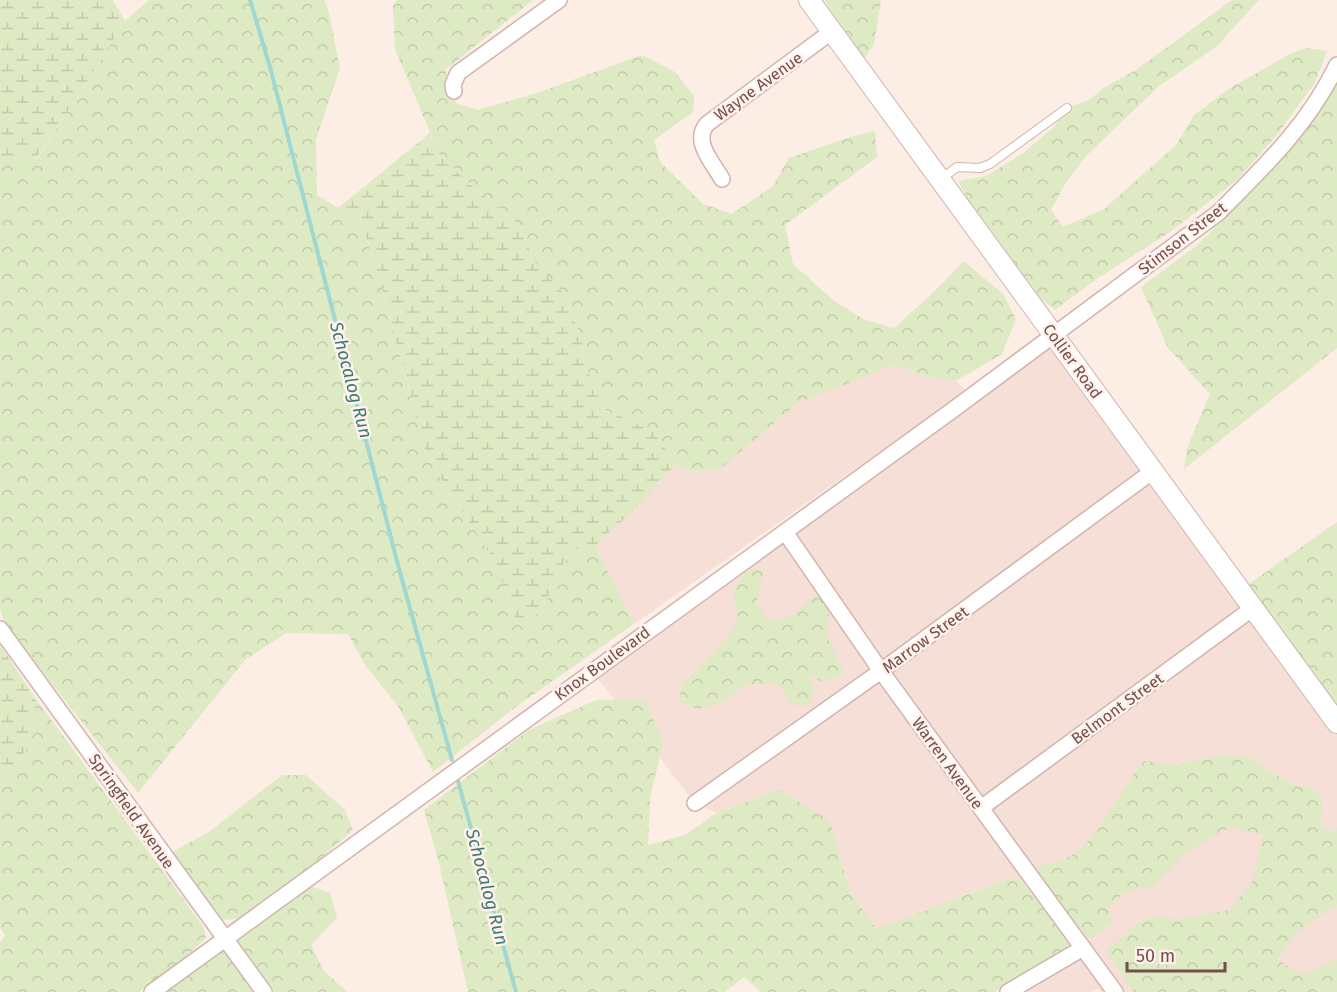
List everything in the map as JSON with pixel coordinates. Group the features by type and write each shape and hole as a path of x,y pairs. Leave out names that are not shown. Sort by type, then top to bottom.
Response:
{"street":[{"path":"454,91 453,85 458,73 559,0"},
{"name":"Collier Road","path":"809,0 1337,723"},
{"name":"Wayne Avenue","path":"722,179 700,138 702,129 831,32"},
{"name":"Stimson Street","path":"1054,336 1071,321 1218,213 1302,123 1323,93 1337,65"},
{"name":"Knox Boulevard","path":"152,992 1054,336"},
{"name":"Marrow Street","path":"695,803 881,671 1153,471"},
{"name":"Warren Avenue","path":"785,532 881,671 1115,992"},
{"name":"Belmont Street","path":"981,808 1253,608"},
{"name":"Springfield Avenue","path":"0,629 264,992"},
{"path":"1008,992 1083,948"}],"lane":[{"path":"939,180 957,167 980,168 990,164 1067,108"}],"shaded area":[{"path":"1050,338 1337,723 1337,992 1101,992 1098,989 1092,992 1008,992 1083,948 1033,879 1022,881 1010,878 876,929 849,889 830,821 779,789 717,813 695,803 592,671"},
{"path":"894,365 928,377 956,381 966,391 634,624 595,546 633,511 676,464 689,471 719,470 798,403"}],"green space":[{"path":"0,0 113,0 125,21 35,160 0,157"},
{"path":"149,0 324,0 328,9 340,68 316,139 317,195 362,223 379,277 427,457 496,563 516,620 548,598 552,579 573,550 595,546 634,624 517,706 433,772 398,706 365,665 348,634 286,633 245,660 138,793 5,624 0,609 0,157 36,160 125,21"},
{"path":"398,0 533,0 445,70 456,103 478,110 537,93 642,55 675,72 694,96 693,112 654,140 660,162 703,204 732,214 773,186 789,158 875,131 877,157 785,225 793,264 834,301 865,320 894,328 964,261 1003,294 1016,319 1002,354 956,381 928,377 894,365 798,403 719,470 689,471 676,464 652,430 603,409 587,369 581,337 565,295 534,261 520,226 440,156 395,49 393,6"},
{"path":"824,0 881,0 874,44 864,59"},
{"path":"1232,0 1259,0 1216,47 1159,86 1085,157 1065,184 1051,210 1063,227 1104,209 1176,145 1194,115 1230,88 1305,48 1327,51 1314,84 1276,136 1237,180 1170,232 1098,278 1055,310 1042,300 969,201 958,181 986,176 1022,154 1054,127 1067,108 1089,100 1105,87 1136,70"},
{"path":"1337,83 1337,348 1184,469 1187,448 1210,394 1168,348 1141,287 1195,247 1240,203"},
{"path":"430,133 440,156 520,226 534,261 565,295 581,337 587,369 603,409 652,430 676,464 633,511 595,546 573,550 552,579 548,598 539,614 516,620 496,563 427,457 379,277 362,223 338,208"},
{"path":"1337,522 1337,710 1246,586"},
{"path":"764,569 756,604 769,622 791,616 820,592 827,602 829,613 826,634 844,673 823,682 808,675 814,691 806,706 794,706 776,682 746,685 720,703 698,709 678,702 683,684 727,638 738,622 733,590 746,571"},
{"path":"0,645 36,699 26,750 15,764 0,775"},
{"path":"36,699 203,926 206,938 179,963 138,992 0,992 0,943 5,935 0,928 0,775 15,764 26,750"},
{"path":"645,699 663,743 650,798 648,845 685,835 717,813 779,789 830,821 849,889 876,929 1010,878 1022,881 1071,946 994,992 761,992 744,977 725,992 468,992 439,863 424,810 529,730 596,700"},
{"path":"1220,755 1248,757 1296,785 1313,789 1322,799 1321,826 1333,832 1337,829 1337,905 1297,932 1278,960 1302,976 1337,959 1337,992 1134,992 1106,951 1133,927 1152,916 1178,919 1229,910 1252,883 1263,835 1230,827 1183,854 1150,888 1133,890 1114,901 1109,906 1113,922 1089,939 1031,868 1063,860 1088,841 1144,761 1179,765"},
{"path":"282,775 306,775 345,810 353,830 318,861 238,919 220,920 174,863 174,851 209,832"},
{"path":"311,886 330,893 337,918 311,945 324,971 347,992 272,992 235,940"},
{"path":"224,950 255,992 166,992"}],"waterway":[{"name":"Schocalog Run","path":"250,0 270,67 398,565 452,760"},
{"name":"Schocalog Run","path":"458,781 516,992"}]}
